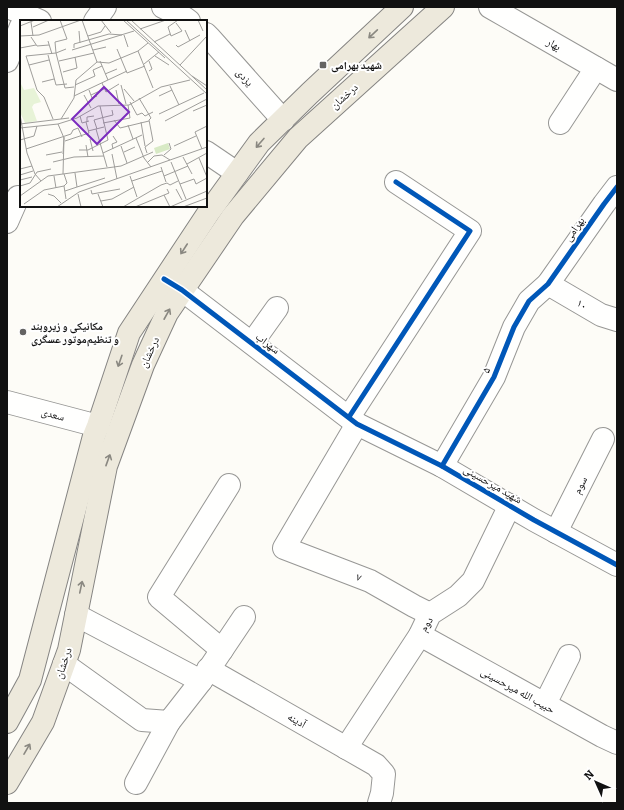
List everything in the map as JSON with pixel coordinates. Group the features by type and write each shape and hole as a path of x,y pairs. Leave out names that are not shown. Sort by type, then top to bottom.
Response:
{"main road":[{"name":"درخشان","path":"7,722 30,680 94,436 129,333 233,216 298,138 443,7"},
{"name":"درخشان","path":"207,206 237,174 259,143 399,8"},
{"name":"درخشان","path":"7,783 43,722 64,664 76,615 106,466 143,365 167,313 173,285 204,209"}],"street":[{"path":"96,20 105,7"},
{"path":"164,7 188,20"},
{"name":"بهار","path":"490,7 617,80"},
{"path":"7,61 20,28"},
{"name":"یزدی","path":"207,35 283,120"},
{"path":"560,123 596,68"},
{"path":"207,153 237,174"},
{"path":"353,420 470,231 396,182"},
{"name":"بهرامی","path":"548,284 617,187"},
{"path":"7,222 18,197"},
{"name":"۱۰","path":"548,284 601,315 617,320"},
{"name":"۵","path":"442,466 494,377 514,327 529,301 548,284"},
{"name":"سهراب","path":"173,285 353,420"},
{"path":"252,343 277,308"},
{"name":"سعدی","path":"7,402 98,426"},
{"name":"شهید میرحسینی","path":"353,420 442,466 556,532 617,565"},
{"name":"۷","path":"353,420 284,548 370,581 430,614"},
{"name":"سوم","path":"556,532 604,439"},
{"path":"222,650 159,597 229,485"},
{"name":"دوم","path":"346,748 420,635 430,614 458,596 473,581 510,505"},
{"name":"آدینه","path":"76,615 204,675 376,765 384,774 382,793 379,803"},
{"path":"136,783 169,722 222,650 244,617"},
{"name":"حبیب الله میرحسینی","path":"420,635 617,743"},
{"path":"545,704 569,656"},
{"path":"64,664 142,720 169,722"}],"cycle path":[{"path":"349,417 470,231 396,182"},
{"path":"442,466 494,377 514,327 529,301 548,284 617,187"},
{"path":"164,279 182,290 357,424 442,466 534,520 617,565"}],"place":[{"name":"شهید بهرامی","path":"323,65"},
{"name":"مکانیکی و زیروبند و تنظیم‌موتور عسگری","path":"23,332"}]}
